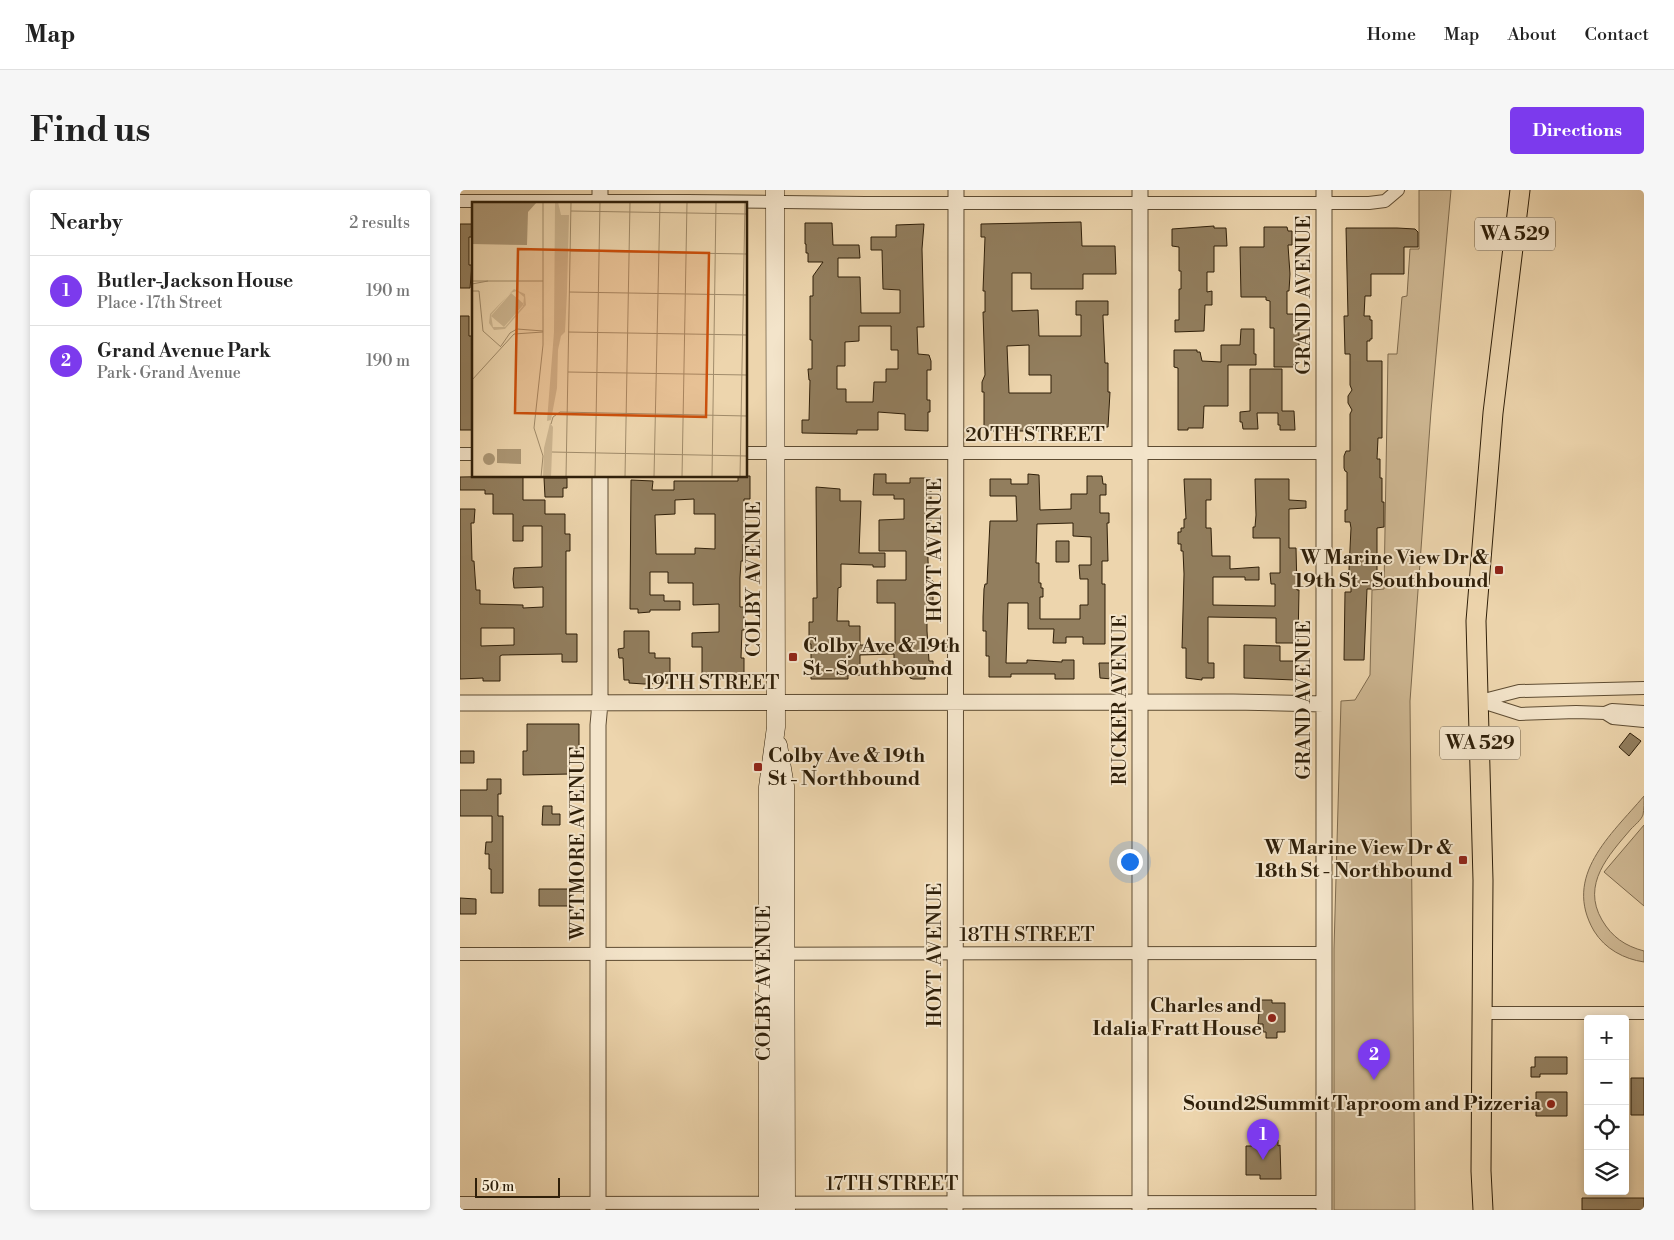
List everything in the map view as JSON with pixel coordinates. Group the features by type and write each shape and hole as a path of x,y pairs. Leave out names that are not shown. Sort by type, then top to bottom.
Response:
{"main road":[{"name":"WA 529","path":"1482,1210 1483,880 1476,621 1493,413 1520,190"},
{"name":"COLBY AVENUE","path":"768,1206 768,787 776,727 775,196"},
{"name":"COLBY AVENUE","path":"776,727 785,786 786,1206"}],"street":[{"path":"460,201 775,196 1324,196 1369,203 1385,201 1395,193"},
{"name":"GRAND AVENUE","path":"1324,196 1324,1206"},
{"name":"HOYT AVENUE","path":"955,1206 956,197"},
{"name":"RUCKER AVENUE","path":"1140,197 1140,1206"},
{"name":"20TH STREET","path":"748,453 1324,453"},
{"name":"WETMORE AVENUE","path":"598,1207 600,478"},
{"path":"1479,701 1519,691 1644,688"},
{"path":"1479,701 1520,714 1605,713 1612,710 1644,712"},
{"name":"19TH STREET","path":"460,703 1140,702 1324,704"},
{"path":"1605,713 1613,718 1644,721"},
{"name":"18TH STREET","path":"460,954 1324,953"},
{"path":"1482,1013 1644,1013"},
{"name":"17TH STREET","path":"460,1203 598,1207 1324,1206"}],"shaded area":[{"path":"1419,190 1451,190 1431,411 1410,701 1415,1210 1334,1210 1334,949 1341,701 1355,700 1370,675 1372,590 1384,589 1388,354 1397,354 1402,297 1407,296 1410,249 1419,249"},
{"path":"1644,796 1642,817 1614,849 1600,871 1596,882 1595,894 1596,907 1606,926 1620,940 1644,951 1644,962 1622,956 1609,948 1598,937 1586,911 1584,892 1587,874 1605,841"},
{"path":"1644,825 1644,906 1604,872"}],"building":[{"path":"1081,222 1082,246 1115,246 1116,274 1083,274 1083,289 1031,289 1031,273 1012,273 1012,311 1038,310 1039,336 1081,336 1081,315 1076,315 1076,301 1108,301 1108,315 1103,315 1105,363 1108,363 1108,392 1110,392 1108,427 1105,427 1105,429 1062,428 1062,431 986,431 986,426 984,426 984,392 982,392 982,382 985,375 983,312 985,312 985,291 983,291 985,237 981,237 981,224","holes":["1029,345 1029,375 1051,375 1051,393 1009,393 1007,346"]},
{"path":"805,223 832,223 833,245 859,245 860,258 838,258 838,277 860,277 861,313 900,313 900,290 883,289 882,250 871,250 871,237 896,237 896,225 924,224 922,249 924,327 917,327 918,354 929,355 931,361 931,370 927,370 927,400 930,400 928,431 905,430 905,414 878,412 878,430 857,430 857,434 802,433 802,420 809,420 810,380 808,369 812,369 810,296 813,296 813,276 823,262 808,262 805,244","holes":["859,326 891,326 891,350 898,350 898,369 886,369 886,382 874,382 873,402 846,402 846,389 837,389 837,366 845,366 845,342 859,341"]},
{"path":"460,224 472,224 472,237 469,237 469,265 472,265 470,288 460,288"},
{"path":"1214,226 1214,228 1226,228 1227,246 1214,246 1214,272 1207,272 1207,292 1212,291 1212,305 1205,305 1204,331 1175,332 1175,320 1179,320 1181,271 1179,271 1179,247 1172,246 1172,229"},
{"path":"1264,227 1287,227 1288,231 1292,231 1292,245 1288,245 1290,274 1289,291 1287,291 1287,314 1297,314 1297,328 1299,328 1299,346 1296,346 1296,353 1294,353 1294,367 1274,367 1274,328 1270,328 1270,301 1266,300 1266,297 1241,297 1240,247 1264,247"},
{"path":"1346,228 1415,229 1418,232 1418,247 1404,247 1404,274 1371,274 1371,296 1365,296 1364,316 1370,316 1370,320 1372,320 1372,339 1367,341 1367,361 1382,361 1382,438 1378,438 1377,459 1380,459 1380,478 1382,478 1384,527 1377,528 1377,584 1372,584 1372,589 1367,589 1364,660 1344,660 1345,592 1351,592 1351,573 1349,573 1349,569 1351,528 1350,522 1345,522 1345,510 1347,510 1347,472 1344,468 1344,456 1346,451 1350,451 1350,414 1352,410 1348,403 1348,396 1352,390 1350,385 1350,354 1345,354 1344,316 1348,316"},
{"path":"460,316 469,316 469,336 472,336 472,430 460,430"},
{"path":"1241,329 1254,329 1256,365 1228,365 1228,406 1204,406 1203,428 1178,430 1178,368 1174,367 1174,350 1197,350 1197,352 1200,352 1202,361 1221,362 1221,345 1240,345"},
{"path":"1250,369 1282,369 1282,411 1294,411 1295,430 1280,430 1278,413 1257,413 1258,429 1243,429 1242,422 1240,422 1240,412 1250,411"},
{"path":"874,474 886,474 886,483 910,483 910,478 931,478 931,526 928,526 928,560 929,581 933,581 933,603 927,603 927,631 929,661 933,661 933,671 925,671 925,679 913,679 910,678 910,666 894,666 894,654 860,655 860,675 848,675 848,679 811,679 809,622 813,622 813,598 817,598 816,487 840,489 840,501 861,501 859,553 885,553 885,567 841,564 841,587 838,588 837,621 849,621 849,626 860,626 860,645 895,645 895,603 877,603 877,580 906,580 906,551 879,551 879,520 904,519 904,499 894,499 894,495 873,495"},
{"path":"1028,474 1039,475 1040,510 1071,509 1071,494 1087,494 1087,476 1102,476 1103,484 1106,484 1106,495 1100,495 1100,513 1109,513 1109,523 1107,523 1108,561 1102,561 1102,584 1105,584 1105,644 1083,644 1083,637 1066,637 1066,643 1053,643 1054,629 1028,629 1028,603 1008,603 1006,663 1027,663 1027,660 1062,662 1062,660 1074,660 1074,679 1055,679 1055,674 1011,674 1011,677 989,677 989,656 986,656 986,631 983,631 983,617 984,589 985,584 987,584 990,521 1017,521 1016,496 990,496 990,479 1011,479 1011,484 1028,484","holes":["1073,523 1073,536 1091,537 1091,565 1079,565 1080,579 1088,579 1088,605 1080,605 1080,619 1040,619 1040,597 1043,597 1043,588 1041,588 1041,583 1039,583 1039,563 1036,563 1037,524"]},
{"path":"750,476 750,499 744,499 744,529 748,529 748,544 743,544 740,578 740,607 744,607 741,658 744,658 744,679 716,679 716,676 702,675 702,647 692,647 692,633 719,632 719,604 693,605 693,583 668,583 668,572 650,572 650,595 664,595 664,601 680,601 680,610 650,610 650,612 638,613 638,609 630,609 631,480 653,481 652,490 674,490 674,481 738,481 738,478 748,478","holes":["694,499 694,514 715,514 715,549 695,548 695,554 656,554 655,515 675,514 675,500"]},
{"path":"460,477 523,478 523,500 545,500 545,514 565,514 565,534 570,534 570,551 566,551 566,634 577,634 577,662 562,662 562,654 502,655 500,656 500,681 483,681 483,678 460,679 460,509 475,509 474,523 471,523 472,561 474,561 476,590 480,590 480,604 523,605 523,608 543,607 543,587 514,588 513,579 514,568 542,567 542,526 523,526 523,541 513,541 513,514 493,514 493,494 485,494 485,490 460,490","holes":["481,628 514,628 514,645 481,646"]},
{"path":"544,478 567,478 567,488 563,488 563,497 545,497"},
{"path":"1184,479 1211,479 1211,500 1206,500 1206,528 1211,528 1212,556 1230,556 1230,569 1259,567 1259,580 1245,580 1245,577 1213,577 1213,605 1275,606 1275,584 1271,584 1270,573 1280,573 1280,538 1253,538 1256,515 1255,479 1289,479 1289,500 1306,501 1306,508 1289,509 1289,548 1296,548 1297,590 1299,590 1298,643 1276,643 1276,618 1208,617 1208,663 1214,663 1214,678 1202,678 1202,680 1186,678 1186,648 1182,648 1184,574 1183,551 1181,551 1181,544 1178,544 1178,532 1181,532 1181,528 1184,528 1184,519 1186,519"},
{"path":"1056,541 1069,541 1069,562 1056,562"},
{"path":"624,631 649,631 649,653 655,653 655,658 670,658 670,683 644,684 629,683 629,680 624,680 623,658 619,658 618,649 624,648"},
{"path":"1244,645 1280,646 1280,661 1295,661 1295,680 1244,678"},
{"path":"1099,663 1112,663 1112,679 1100,678"},
{"path":"527,724 579,724 579,749 570,749 570,774 523,775 523,751 527,751"},
{"path":"1630,733 1641,741 1629,756 1619,747"},
{"path":"460,751 474,751 474,763 460,763"},
{"path":"487,779 501,779 501,794 498,794 498,816 503,816 503,893 491,893 489,854 485,854 486,842 492,842 492,816 460,816 460,790 487,790"},
{"path":"543,806 552,806 552,814 560,814 560,825 542,825"},
{"path":"539,889 568,889 568,906 539,906"},
{"path":"460,898 476,899 476,914 460,914"},
{"name":"Charles and Idalia Fratt House","path":"1260,1000 1272,1000 1272,1003 1285,1003 1285,1032 1277,1032 1277,1038 1266,1038 1266,1032 1263,1032 1263,1024 1258,1024"},
{"path":"1535,1057 1567,1057 1567,1074 1540,1074 1540,1077 1531,1077 1531,1067 1535,1067"},
{"path":"1631,1078 1644,1078 1644,1115 1631,1115"},
{"name":"Sound2Summit Taproom and Pizzeria","path":"1536,1092 1567,1092 1567,1116 1536,1116"},
{"path":"1278,1140 1278,1146 1280,1145 1281,1179 1260,1179 1260,1175 1246,1175 1246,1146 1262,1146 1262,1141"},
{"path":"1582,1198 1644,1198 1644,1210 1582,1210"}],"place":[{"name":"W Marine View Dr & 19th St - Southbound","path":"1499,570"},
{"name":"Colby Ave & 19th St - Southbound","path":"793,657"},
{"name":"Colby Ave & 19th St - Northbound","path":"758,767"},
{"name":"W Marine View Dr & 18th St - Northbound","path":"1463,860"},
{"name":"Charles and Idalia Fratt House","path":"1272,1018"},
{"name":"Grand Avenue Park","path":"1374,1080"},
{"name":"Sound2Summit Taproom and Pizzeria","path":"1551,1104"},
{"name":"Butler-Jackson House","path":"1263,1160"}]}
